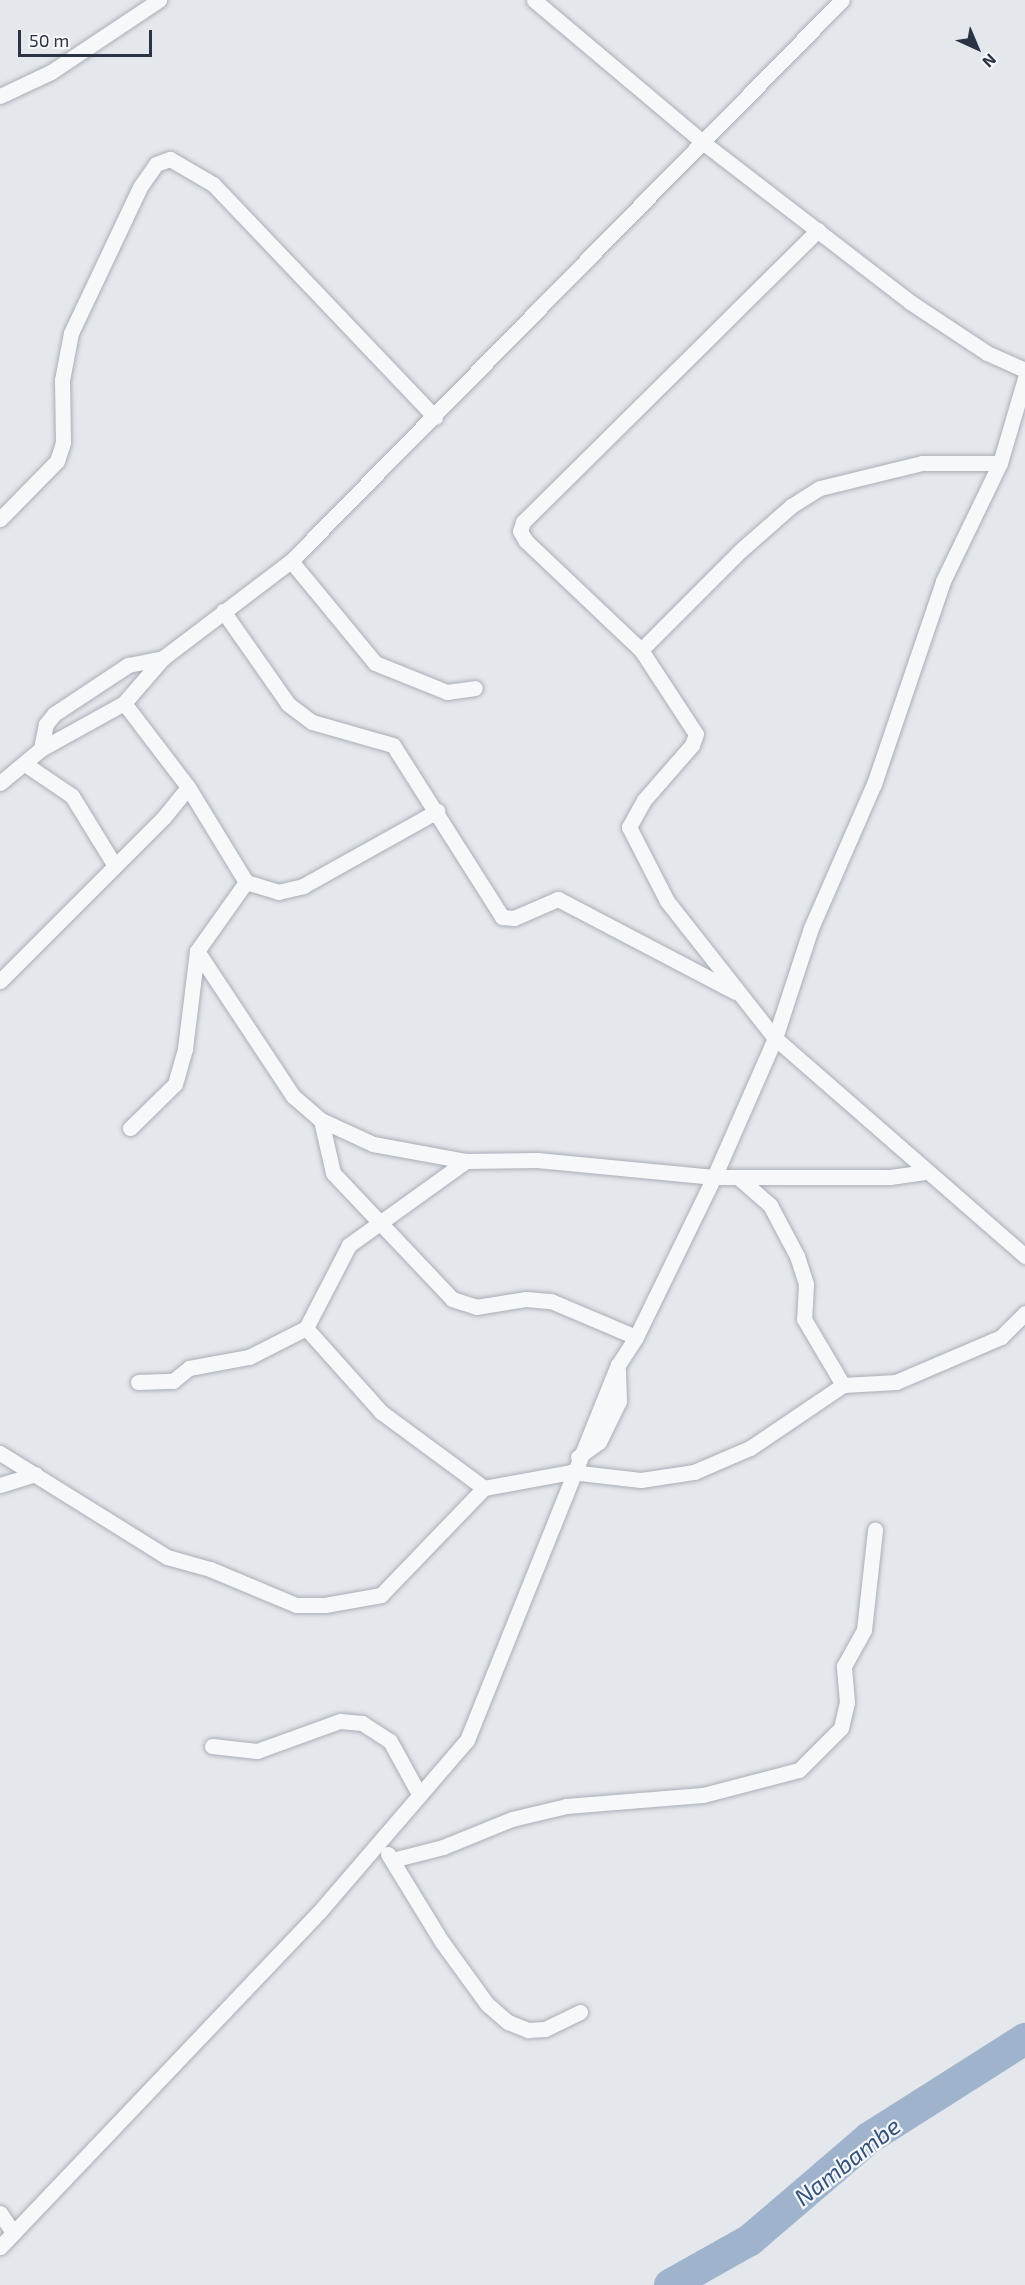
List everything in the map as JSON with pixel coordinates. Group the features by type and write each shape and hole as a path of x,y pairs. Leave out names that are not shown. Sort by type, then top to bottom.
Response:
{"street":[{"path":"0,96 51,72 159,0"},
{"path":"534,0 705,144 910,302 987,353 1025,370"},
{"path":"0,783 42,749 124,703 163,658 291,561 705,144 842,0"},
{"path":"0,519 57,460 63,442 62,380 71,333 140,187 156,164 170,159 213,184 435,417"},
{"path":"818,230 523,522 520,531 526,541 641,650 696,734 692,745 644,800 629,827 667,900 775,1038 1025,1256"},
{"path":"0,2247 105,2142 382,1844 419,1794 467,1740 574,1465 599,1442 619,1401 618,1365 636,1337 714,1177 775,1038 812,928 874,784 944,581 1000,463 1025,378"},
{"path":"641,650 741,550 791,506 820,488 922,463 1000,463"},
{"path":"291,561 375,663 447,692 475,688"},
{"path":"223,611 288,704 312,722 393,745 437,811 502,917 514,918 558,899 738,993"},
{"path":"42,749 46,724 77,696 128,665 163,658"},
{"path":"124,703 188,787 246,882 279,892 303,886 437,811"},
{"path":"25,764 72,796 115,866"},
{"path":"0,981 115,866 188,787"},
{"path":"130,1128 175,1083 185,1049 197,951 246,882"},
{"path":"197,951 270,1068 321,1120 373,1144 466,1161 537,1160 714,1177 890,1177 927,1172"},
{"path":"321,1120 333,1173 452,1299 476,1307 526,1299 551,1301 636,1337"},
{"path":"138,1382 172,1381 189,1368 249,1357 306,1328 349,1245 466,1161"},
{"path":"766,1176 770,1205 803,1270 804,1319 843,1385"},
{"path":"738,1177 770,1205"},
{"path":"0,1454 166,1557 221,1573 296,1605 325,1605 381,1595 484,1488 574,1465 641,1480 694,1472 750,1448 843,1385 896,1382 1001,1336 1025,1313"},
{"path":"306,1328 381,1412 484,1488"},
{"path":"0,1485 35,1474"},
{"path":"392,1860 443,1847 512,1819 566,1806 702,1795 799,1770 841,1728 847,1702 844,1666 864,1630 875,1530"},
{"path":"212,1746 256,1751 340,1721 362,1723 390,1741 419,1794"},
{"path":"382,1844 442,1942 487,2004 508,2022 528,2030 545,2029 580,2012"},
{"path":"0,2213 13,2232"}],"waterway":[{"name":"Nambambe","path":"670,2285 750,2240 869,2138 1025,2039"}]}
